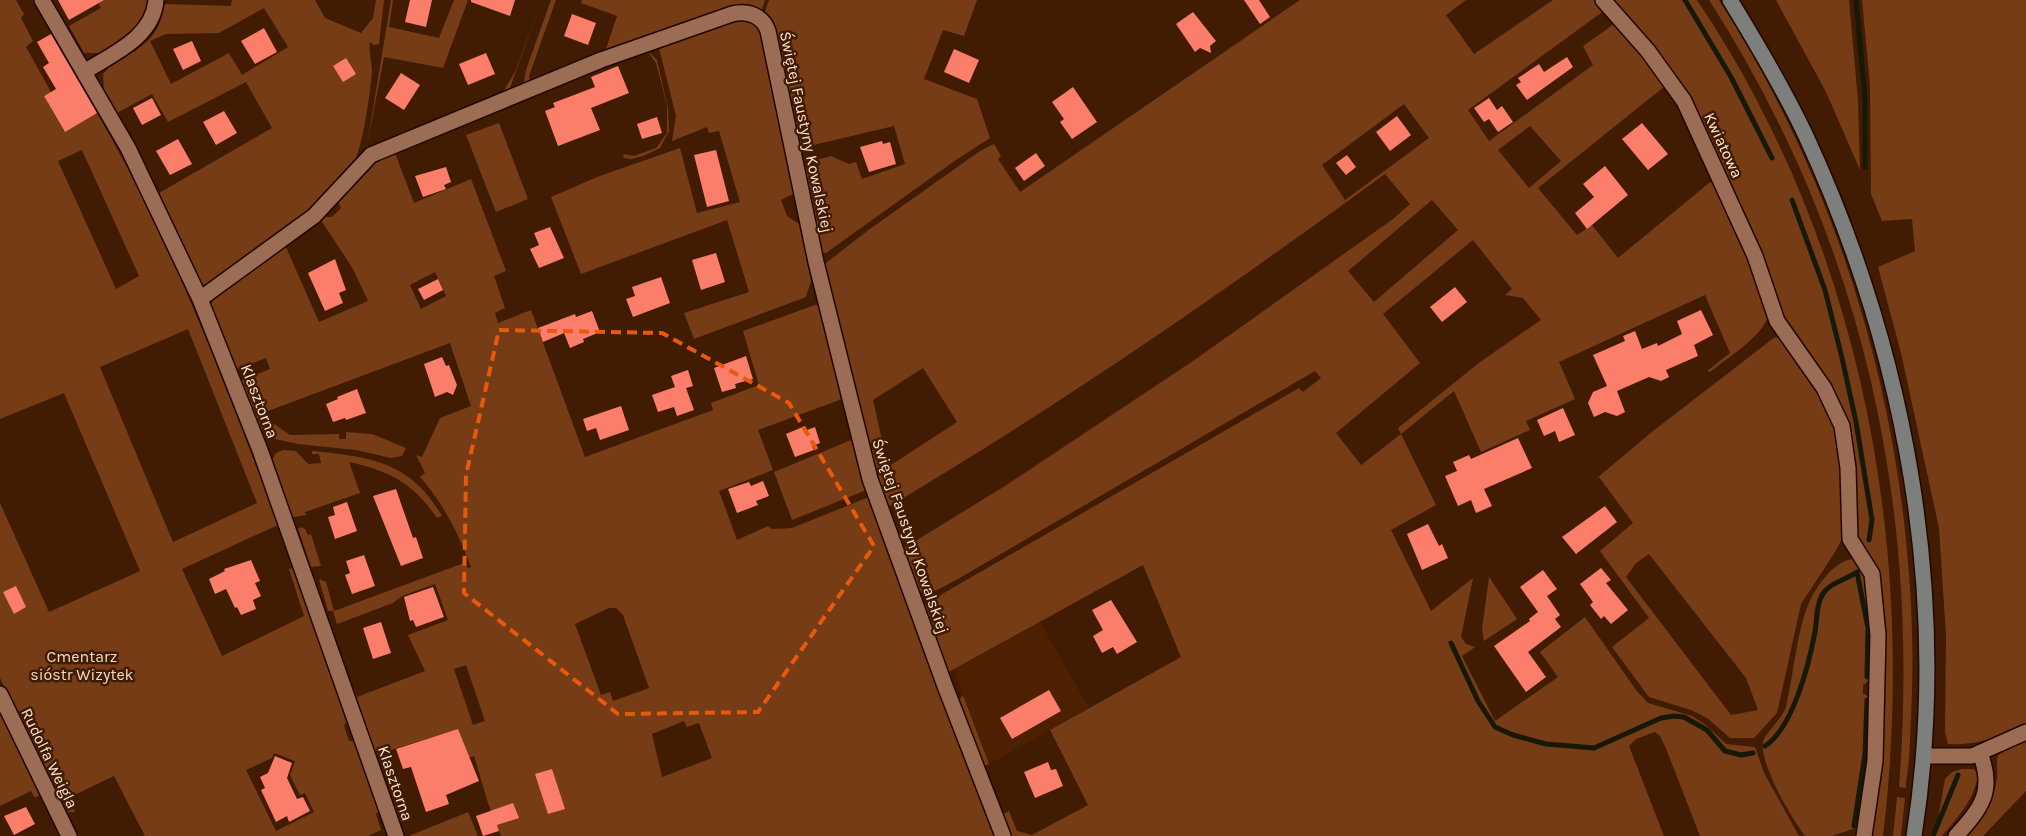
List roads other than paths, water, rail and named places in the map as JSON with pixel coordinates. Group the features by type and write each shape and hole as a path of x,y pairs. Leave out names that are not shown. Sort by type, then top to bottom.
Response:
{"main road":[{"path":"1730,0 1778,80 1812,150 1855,259 1884,353 1898,410 1919,524 1926,623 1927,703 1924,756 1914,836"}],"street":[{"name":"Klasztorna","path":"42,0 128,148 200,300 274,487 396,836"},
{"path":"84,72 142,34 151,21 156,0"},
{"name":"Kwiatowa","path":"1603,0 1645,46 1686,106 1755,256 1778,325 1824,388 1837,412 1846,446 1850,539 1872,574 1878,635 1874,761 1864,836"},
{"name":"Świętej Faustyny Kowalskiej","path":"200,300 314,216 363,162 377,152 618,54 732,14 747,13 758,17 768,31 816,262 870,479 945,686 1003,836"},
{"name":"Rudolfa Weigla","path":"0,694 69,836"},
{"path":"1924,756 1957,757 1980,753 2026,732"},
{"path":"1956,836 1970,821 1985,796 1987,774 1980,753"}],"waterway":[{"path":"1685,0 1731,77 1772,158"},
{"path":"1856,0 1865,98 1865,167"},
{"path":"1792,200 1825,290 1842,358 1856,422 1872,520 1869,540"},
{"path":"1765,746 1775,737 1792,710 1804,677 1823,593 1830,586 1857,572 1868,628 1867,677"},
{"path":"1451,643 1478,701 1495,727 1513,735 1546,744 1594,748 1661,718 1674,716 1684,717 1707,730 1725,751 1741,755 1753,753"},
{"path":"1854,826 1865,754 1867,700"},
{"path":"1933,836 1958,775"}],"park label":[{"name":"Cmentarz sióstr Wizytek","path":"82,665"}]}
